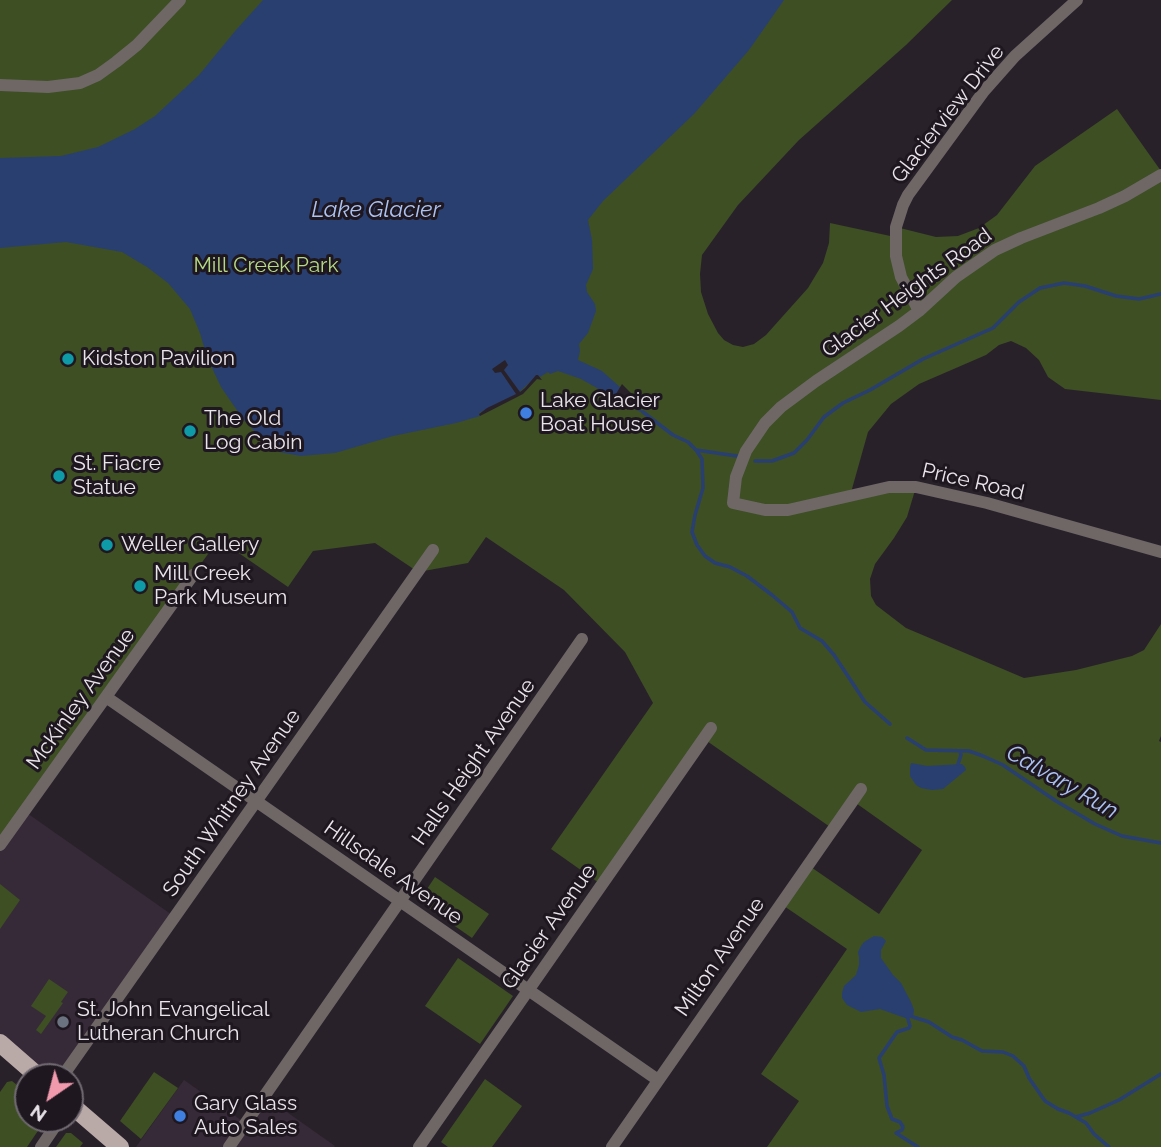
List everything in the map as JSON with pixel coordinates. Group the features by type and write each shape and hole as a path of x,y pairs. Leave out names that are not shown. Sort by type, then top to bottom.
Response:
{"main road":[{"path":"0,1043 23,1063"},
{"path":"84,1117 120,1147"}],"street":[{"path":"0,85 48,87 80,83 89,79 137,45 180,0"},
{"name":"Glacierview Drive","path":"919,311 901,277 896,256 897,227 903,205 915,184 985,91 1015,56 1077,0"},
{"name":"Glacier Heights Road","path":"733,503 736,477 746,451 775,412 919,311 956,276 995,250 1099,208 1161,175"},
{"name":"Price Road","path":"733,503 765,510 788,510 889,487 916,487 987,503 1161,551"},
{"name":"South Whitney Avenue","path":"72,1063 433,550"},
{"name":"McKinley Avenue","path":"0,845 193,575"},
{"name":"Halls Height Avenue","path":"229,1147 582,639"},
{"name":"Hillsdale Avenue","path":"106,697 658,1080"},
{"name":"Glacier Avenue","path":"419,1147 711,728"},
{"name":"Milton Avenue","path":"612,1147 861,789"}],"shaded area":[{"path":"24,811 175,917 72,1063 23,1063 0,1043 0,845"},
{"path":"184,1080 245,1123 264,1096 335,1146 136,1147"}],"green space":[{"name":"Mill Creek Park","path":"0,0 952,0 906,45 799,140 738,205 702,255 701,292 708,314 724,340 743,347 754,344 766,335 808,288 823,263 829,243 830,223 895,237 896,227 936,237 958,236 979,228 997,215 1035,166 1117,109 1161,171 1161,400 1065,389 1048,377 1039,360 1026,348 1011,341 919,384 891,404 868,432 850,496 916,487 907,517 875,564 870,579 871,596 876,605 906,628 1024,678 1076,670 1132,656 1144,650 1161,624 1161,1147 767,1147 799,1101 761,1074 847,949 781,904 808,865 879,914 922,850 853,801 833,829 704,739 602,885 551,849 653,703 625,652 564,590 486,537 468,563 418,572 375,543 313,551 288,587 230,547 208,554 0,845"},
{"path":"435,877 489,914 472,938 419,901"},
{"path":"0,884 20,900 0,929"},
{"path":"458,958 513,996 480,1044 425,1006"},
{"path":"49,979 68,992 41,1034 36,1030 46,1016 31,1006"},
{"path":"154,1072 178,1088 141,1139 120,1121"},
{"path":"485,1079 522,1106 492,1147 448,1147 441,1142"},
{"path":"7,1082 14,1083 14,1133 36,1133 27,1147 0,1147 0,1092"},
{"path":"66,1133 71,1133 83,1143 80,1147 56,1147"}],"water":[{"name":"Lake Glacier","path":"263,0 784,0 749,50 694,114 603,201 588,220 593,269 586,285 596,311 588,333 579,344 578,360 602,371 645,414 607,396 581,379 558,371 550,374 548,372 540,377 538,375 517,394 479,413 480,416 393,436 335,453 301,456 279,452 243,419 221,387 190,309 168,283 147,267 122,252 66,242 0,248 0,158 61,156 98,147 135,129 155,116 199,75"},
{"path":"911,763 927,766 962,764 966,770 943,789 932,790 916,785 910,776"},
{"path":"874,936 882,937 886,941 881,950 881,958 901,983 914,1010 913,1017 908,1019 880,1009 861,1012 847,1005 842,998 844,986 856,975 861,946"}],"pier":[{"path":"505,360 508,365 504,370 520,392 536,375 542,380 537,379 523,394 480,416 487,408 516,394 501,372 495,373 492,369"},
{"path":"622,384 636,398 628,410 611,402"}],"waterway":[{"path":"755,461 772,461 794,453 824,417 843,403 923,359 993,328 1019,302 1040,288 1064,283 1139,299 1161,294"},
{"name":"Calvary Run","path":"643,412 673,435 688,442 702,459 703,488 692,532 705,556 747,576 792,612 800,628 822,641 865,702 890,724"},
{"path":"696,450 737,456"},
{"name":"Calvary Run","path":"907,738 926,750 969,751 983,756 1003,765 1095,824 1122,836 1161,843"},
{"path":"958,764 960,751"},
{"path":"913,1017 929,1022 952,1037 982,1051 1003,1052 1013,1056 1024,1066 1045,1101 1086,1123 1109,1147"},
{"path":"908,1019 909,1028 897,1032 879,1058 884,1075 887,1106 892,1119 900,1122 903,1127 896,1133 918,1147"},
{"path":"1076,1117 1119,1100 1161,1074"}],"place":[{"name":"Kidston Pavilion","path":"68,359"},
{"name":"Lake Glacier Boat House","path":"526,413"},
{"name":"The Old Log Cabin","path":"190,431"},
{"name":"St. Fiacre Statue","path":"59,476"},
{"name":"Weller Gallery","path":"107,545"},
{"name":"Mill Creek Park Museum","path":"140,586"},
{"name":"St. John Evangelical Lutheran Church","path":"63,1022"},
{"name":"Gary Glass Auto Sales","path":"180,1116"}]}
